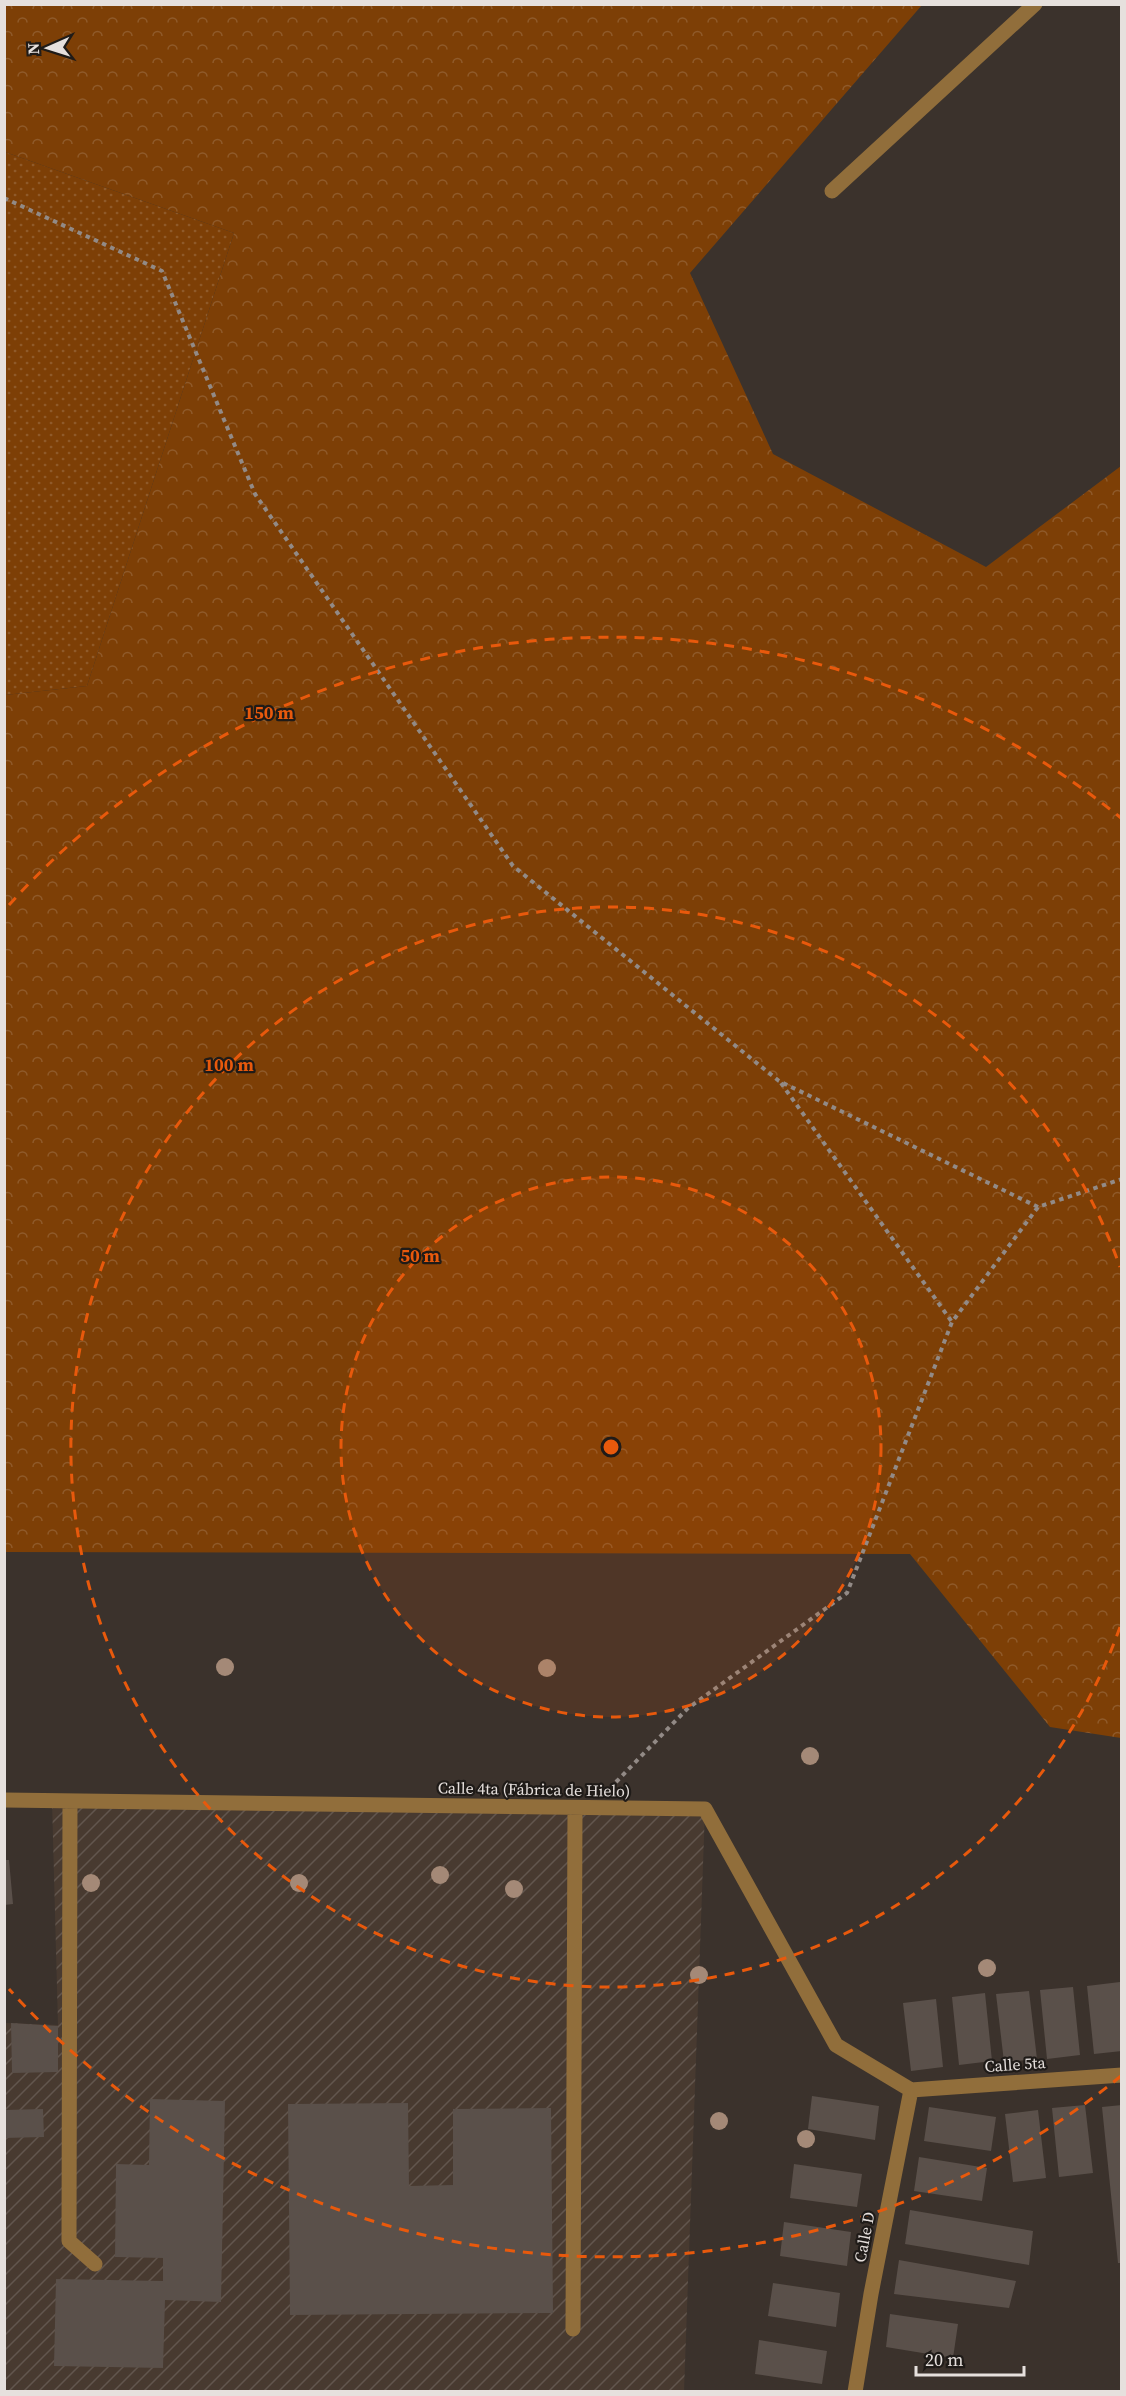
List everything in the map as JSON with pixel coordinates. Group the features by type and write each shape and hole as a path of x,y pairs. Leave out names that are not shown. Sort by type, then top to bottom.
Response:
{"street":[{"path":"832,191 1035,4"},
{"name":"Calle 4ta (Fábrica de Hielo)","path":"4,1800 705,1809 836,2046 911,2090"},
{"path":"70,1801 69,2241 95,2264"},
{"path":"573,2329 575,1808"},
{"name":"Calle 5ta","path":"911,2090 1122,2074"},
{"name":"Calle D","path":"855,2391 871,2294 911,2090"}],"path":[{"path":"4,198 162,271 255,494 513,867 779,1081 1038,1207"},
{"path":"779,1081 952,1322"},
{"path":"591,1808 687,1709 847,1593 952,1322 1038,1207 1122,1179"}],"shaded area":[{"path":"52,1800 705,1809 684,2391 5,2392 5,2023 58,2025"}],"green space":[{"path":"5,4 922,5 690,273 773,454 986,567 1121,466 1121,1738 1050,1727 910,1554 5,1552 5,695 87,686 234,233 5,152"},
{"path":"5,152 234,233 87,686 5,695"}],"building":[{"path":"4,1860 9,1860 13,1904 4,1905"},
{"path":"1120,1982 1122,2051 1094,2054 1087,1986"},
{"path":"1073,1987 1080,2055 1047,2059 1040,1990"},
{"path":"1029,1991 1037,2059 1004,2062 996,1994"},
{"path":"985,1993 992,2061 959,2065 952,1997"},
{"path":"936,1999 943,2067 911,2071 903,2003"},
{"path":"11,2023 58,2026 58,2072 12,2073"},
{"path":"812,2096 879,2106 875,2140 808,2129"},
{"path":"150,2099 225,2101 221,2302 165,2300 163,2368 54,2366 56,2279 163,2281 163,2258 115,2257 116,2164 149,2165"},
{"path":"408,2103 409,2186 453,2185 453,2109 551,2108 553,2313 290,2315 288,2104"},
{"path":"1085,2105 1093,2173 1059,2177 1052,2108"},
{"path":"1122,2105 1122,2263 1118,2263 1102,2107"},
{"path":"929,2107 996,2117 991,2151 924,2141"},
{"path":"43,2109 44,2137 4,2138 4,2110"},
{"path":"1038,2110 1046,2178 1013,2182 1005,2114"},
{"path":"919,2157 987,2168 982,2201 914,2191"},
{"path":"794,2164 862,2174 857,2207 790,2198"},
{"path":"910,2210 1033,2231 1029,2265 905,2244"},
{"path":"784,2222 851,2232 847,2266 780,2256"},
{"path":"899,2260 1016,2281 1009,2308 894,2294"},
{"path":"773,2283 840,2293 836,2327 768,2316"},
{"path":"890,2314 958,2324 953,2358 886,2347"},
{"path":"759,2340 827,2351 822,2384 755,2374"}]}
